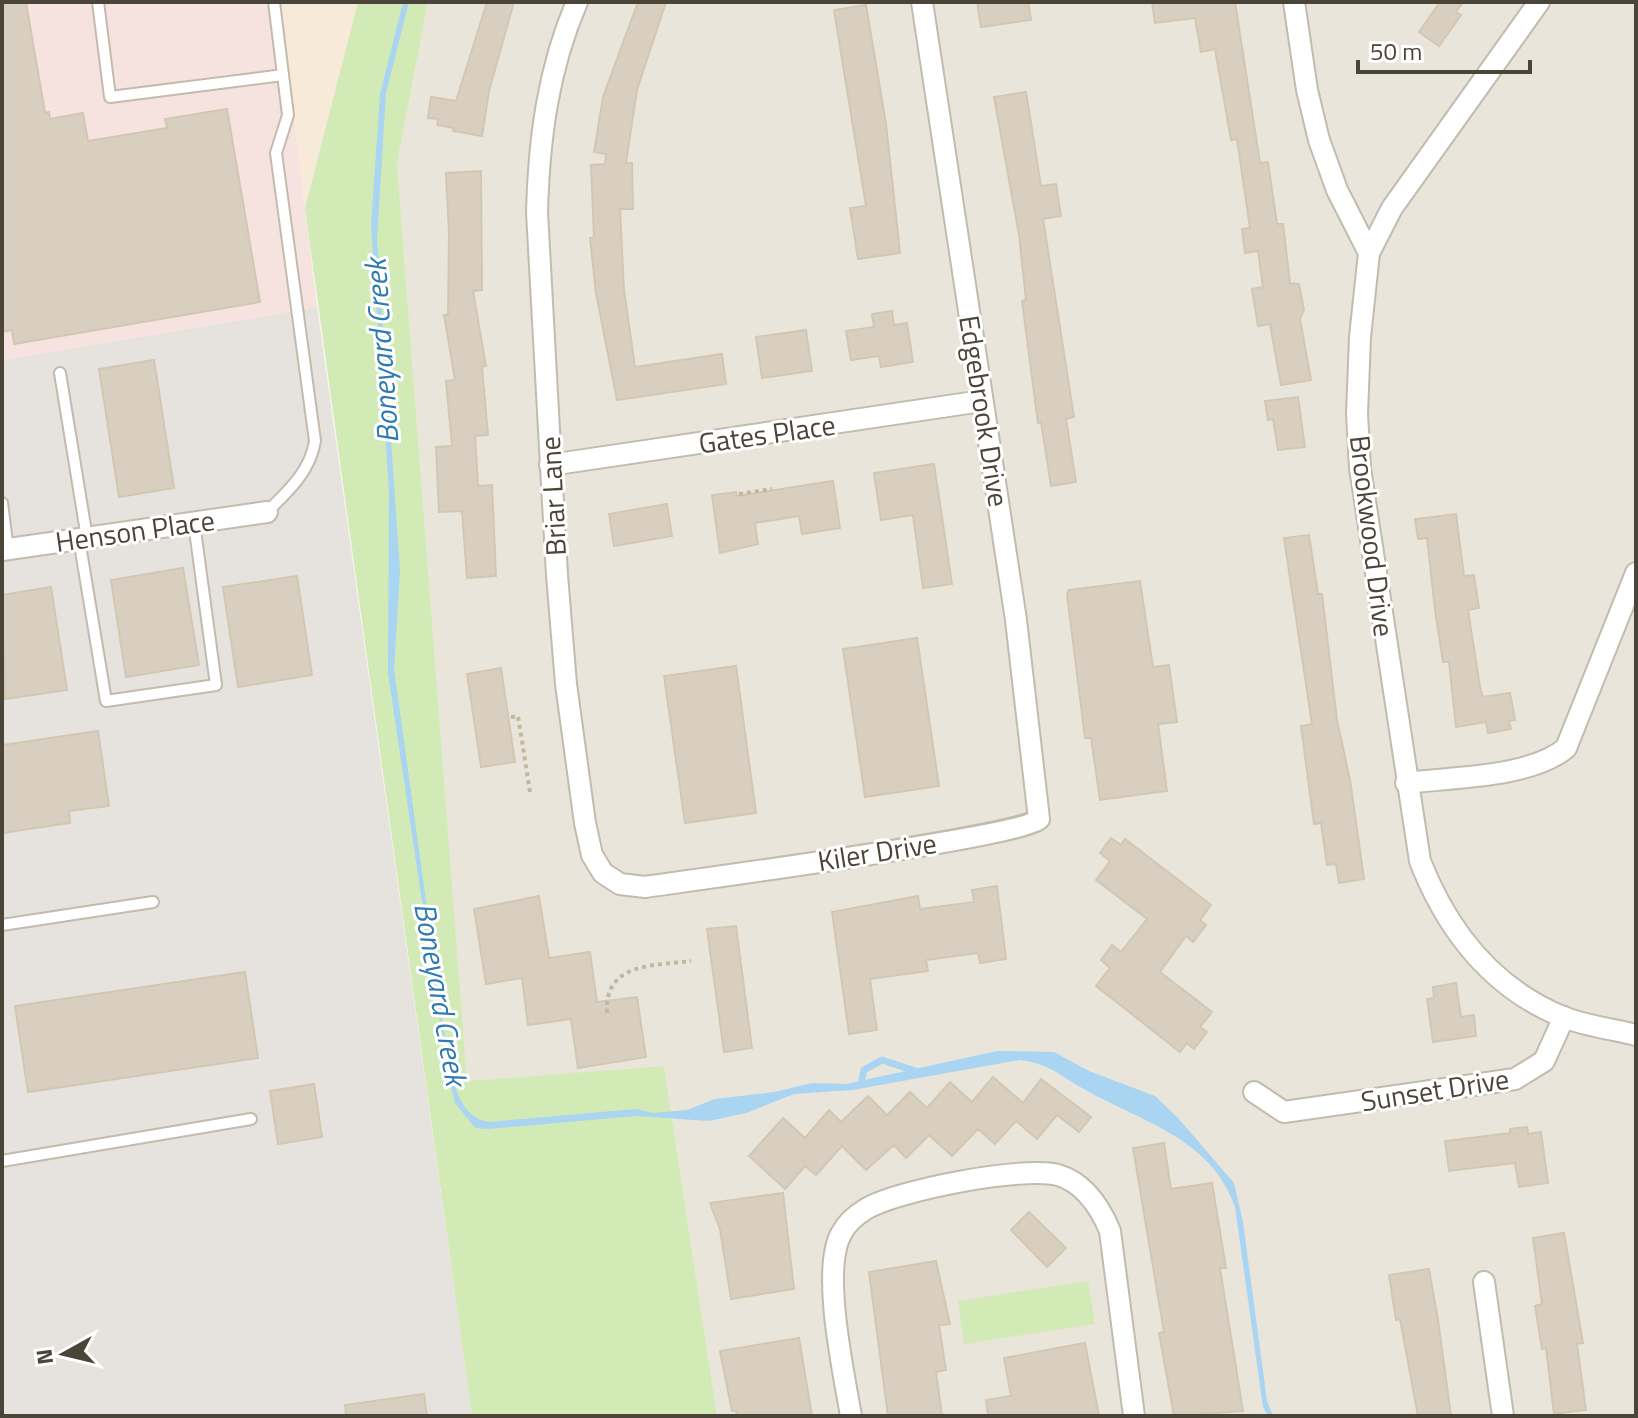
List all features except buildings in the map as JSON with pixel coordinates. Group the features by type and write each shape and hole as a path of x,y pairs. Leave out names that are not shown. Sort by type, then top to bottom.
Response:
{"street":[{"name":"Briar Lane","path":"577,2 553,74 539,157 537,212 550,465 566,684 592,855 603,873 620,884 645,887 715,876"},
{"name":"Edgebrook Drive","path":"922,2 1034,749 1040,812 1038,821"},
{"path":"1294,2 1307,90 1319,140 1337,190 1369,253"},
{"path":"1369,253 1392,208 1539,2"},
{"name":"Brookwood Drive","path":"1369,253 1360,337 1357,414 1360,468 1420,861 1447,919 1469,950 1491,972 1528,999 1564,1017"},
{"name":"Gates Place","path":"550,465 982,401"},
{"name":"Henson Place","path":"5,550 267,512"},
{"path":"1406,783 1531,767 1553,759 1566,748 1636,573"},
{"name":"Kiler Drive","path":"715,876 948,841 1020,828 1038,821"},
{"path":"1564,1017 1636,1035"},
{"name":"Sunset Drive","path":"1254,1092 1284,1112 1515,1079 1544,1061 1564,1017"},
{"path":"851,1416 837,1321 833,1261 841,1235 851,1220 867,1208 895,1198 946,1185 1027,1173 1057,1175 1074,1183 1091,1197 1110,1231 1134,1416"},
{"path":"1484,1282 1503,1416"}],"lane":[{"path":"98,2 110,97 283,75"},
{"path":"267,512 297,482 312,458 315,441 276,153 288,115 274,2"},
{"path":"60,373 106,701 216,685 194,523"},
{"path":"2,503 5,550"},
{"path":"2,925 153,902"},
{"path":"2,1161 251,1119"}],"path":[{"path":"739,494 772,489"},
{"path":"511,717 518,716 530,792"},
{"path":"607,1013 610,989 617,977 647,967 691,961"}],"shaded area":[{"path":"2,2 280,2 317,307 2,360"},
{"path":"280,2 358,2 305,208"},
{"path":"428,2 1636,2 1636,1416 717,1416 664,1066 467,1082 397,163"},
{"path":"317,307 472,1416 2,1416 2,360"}],"green space":[{"path":"358,2 428,2 397,163 467,1081 664,1066 717,1416 472,1416 305,208"},
{"path":"1088,1281 1095,1324 964,1344 958,1301"}],"water":[{"path":"403,2 409,2 386,93 377,238 400,571 394,669 447,1053 454,1084 463,1105 478,1119 489,1122 636,1109 653,1113 687,1110 715,1099 774,1092 812,1083 846,1084 997,1051 1054,1052 1089,1071 1155,1096 1234,1183 1243,1222 1267,1401 1273,1416 1268,1416 1263,1407 1235,1207 1224,1183 1191,1147 1046,1067 1020,1060 852,1090 794,1094 746,1113 709,1121 636,1116 487,1129 475,1128 455,1103 447,1070 388,673 389,492 371,225 380,94"}],"waterway":[{"name":"Boneyard Creek","path":"856,1086 861,1084 864,1070 882,1060 921,1073"}]}
